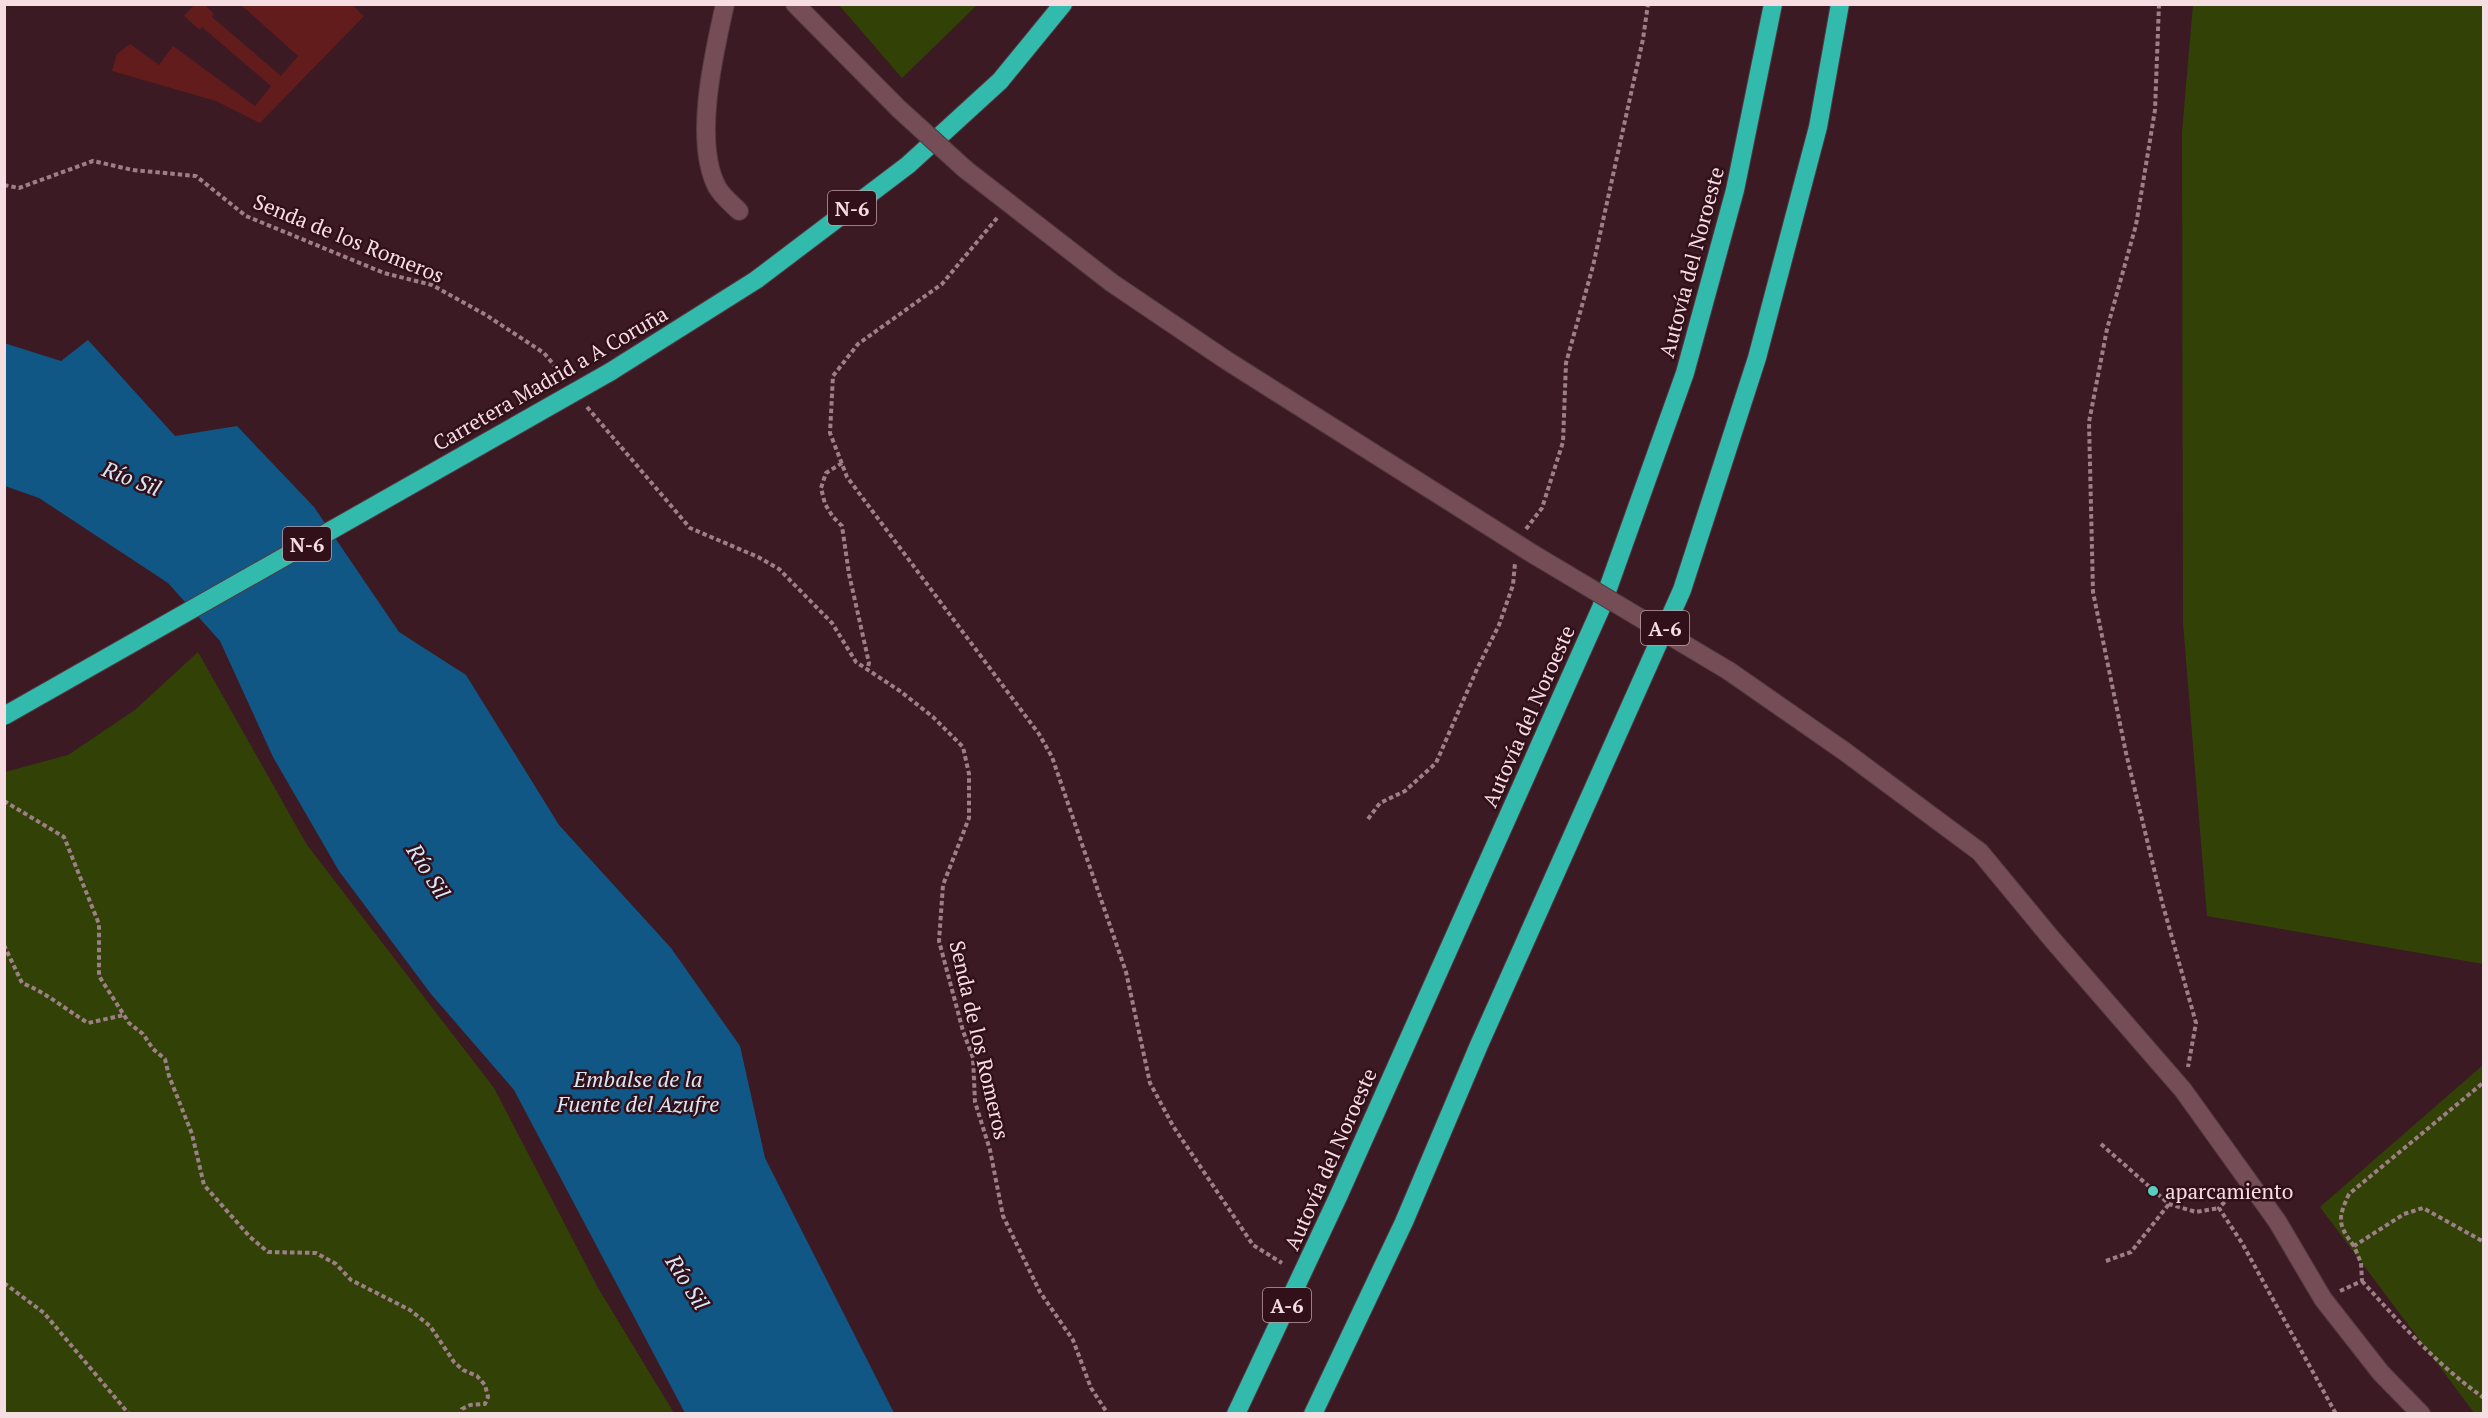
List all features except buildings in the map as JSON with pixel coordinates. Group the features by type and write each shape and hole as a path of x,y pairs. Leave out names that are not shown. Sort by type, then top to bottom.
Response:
{"highway":[{"name":"Carretera Madrid a A Coruña","path":"4,716 610,372 756,280 908,165 1000,81 1062,4"},
{"name":"Autovía del Noroeste","path":"1236,1413 1338,1197 1601,608 1685,373 1735,190 1773,4"},
{"name":"A-6","path":"1312,1413 1404,1222 1479,1045 1682,590 1760,346 1818,127 1840,4"}],"street":[{"path":"725,4 715,48 706,121 708,159 718,189 739,211"},
{"path":"795,4 899,110 965,169 1112,283 1207,348 1533,554 1729,671 1844,751 1980,852 2183,1090 2277,1221 2323,1299 2381,1373 2421,1413"}],"path":[{"path":"1368,819 1380,803 1405,791 1436,763 1498,625 1513,585 1516,543 1542,508 1563,442 1566,363 1593,266 1643,39 1647,4"},
{"path":"2159,4 2155,110 2136,225 2107,329 2089,422 2093,592 2126,753 2162,902 2196,1023 2183,1090"},
{"name":"Senda de los Romeros","path":"4,185 19,188 93,161 133,170 196,176 246,216 384,273 432,285 486,315 544,353 566,380"},
{"path":"1010,204 942,284 858,344 833,376 830,433 847,477 1039,734 1052,757 1126,972 1150,1083 1173,1126 1253,1245 1282,1263"},
{"name":"Senda de los Romeros","path":"580,398 690,528 758,557 779,569 832,622 856,662 900,691 933,717 963,747 969,774 969,818 943,885 939,941 963,1031 973,1058 975,1102 990,1150 1003,1216 1040,1292 1073,1340 1091,1388 1108,1413"},
{"path":"842,464 826,472 821,488 825,504 842,526 849,574 868,663 867,670"},
{"path":"4,801 64,837 99,924 99,976 129,1023 165,1059 169,1076 192,1134 204,1185 250,1237 268,1252 316,1253 336,1264 351,1280 410,1310 430,1326 453,1362 463,1370 477,1376 485,1385 488,1397 485,1404 470,1405 462,1409 461,1413"},
{"path":"4,945 22,983 44,992 62,1008 88,1023 124,1015"},
{"path":"2484,1082 2349,1194 2340,1213 2343,1232 2354,1246 2361,1263 2362,1281 2410,1335 2463,1383 2484,1398"},
{"path":"2101,1144 2169,1204 2196,1212 2219,1208 2247,1179"},
{"path":"2106,1261 2131,1252 2169,1204"},
{"path":"2219,1208 2242,1243 2336,1413"},
{"path":"2354,1246 2404,1214 2423,1208 2484,1242"},
{"path":"2323,1299 2362,1281"},
{"path":"4,1284 44,1313 129,1413"}],"green space":[{"path":"839,5 977,5 902,78"},
{"path":"2193,5 2483,5 2483,964 2207,916 2183,623 2182,132"},
{"path":"198,652 307,845 494,1088 598,1288 674,1413 5,1413 5,772 68,755 135,710"},
{"path":"2483,1065 2484,1413 2475,1414 2320,1207"}],"water":[{"name":"Embalse de la Fuente del Azufre","path":"88,340 175,436 237,426 314,507 399,632 466,675 559,825 671,948 740,1046 765,1158 894,1413 685,1413 514,1090 431,994 339,871 273,757 220,641 168,583 39,498 5,486 4,343 61,361"}],"place":[{"name":"aparcamiento","path":"2153,1191"}],"water label":[{"name":"Río Sil","path":"132,478"},
{"name":"Río Sil","path":"429,871"},
{"name":"Río Sil","path":"688,1282"}]}
